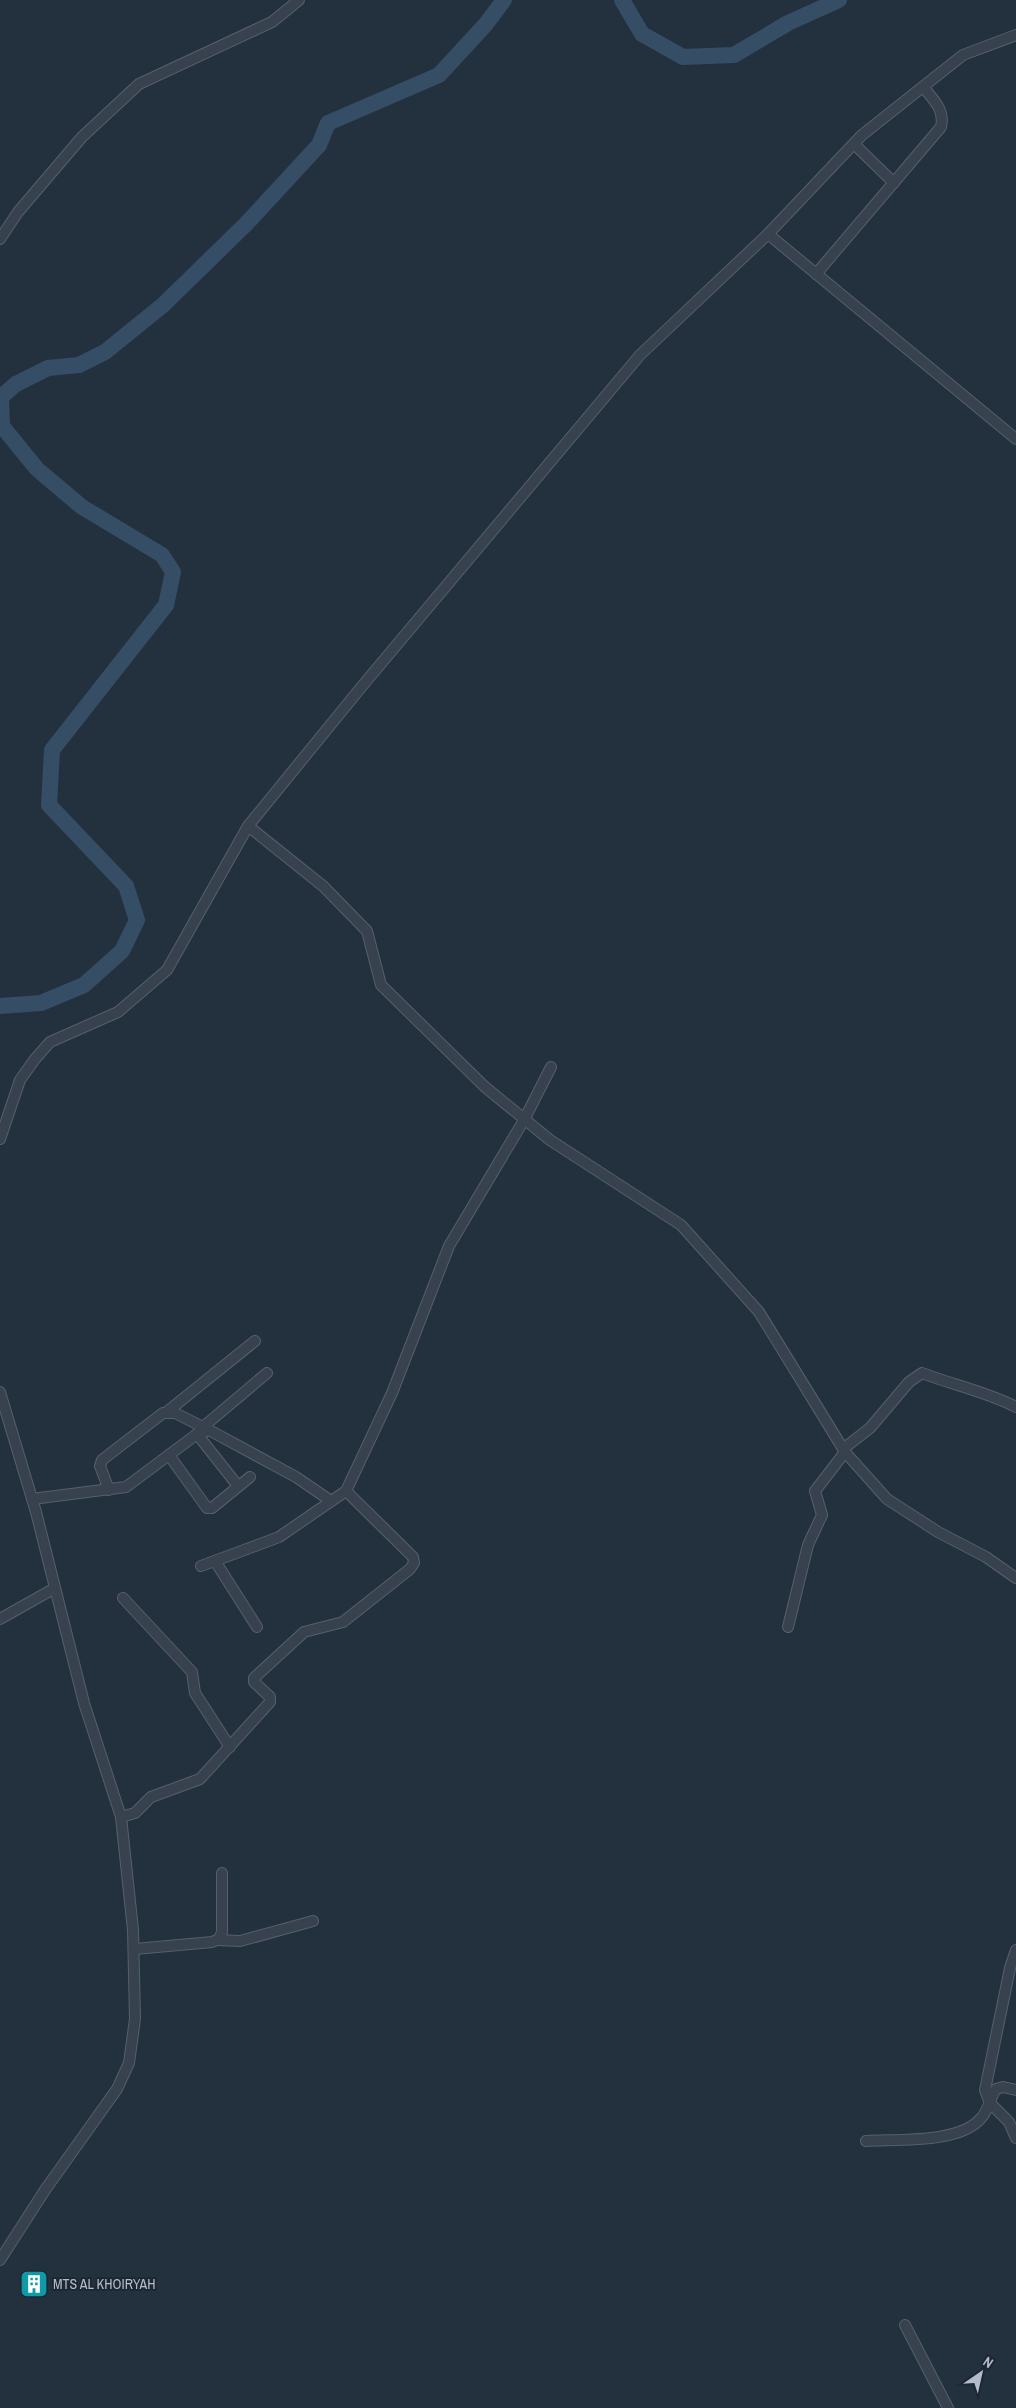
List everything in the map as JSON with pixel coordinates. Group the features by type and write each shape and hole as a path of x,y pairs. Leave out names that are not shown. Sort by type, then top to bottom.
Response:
{"street":[{"path":"0,239 18,212 82,137 139,84 272,22 299,0"},
{"path":"0,1139 20,1080 50,1042 118,1012 167,970 248,826 363,685 640,354 768,234 854,144 963,55 1016,35"},
{"path":"816,274 940,127 943,118 938,105 923,87"},
{"path":"854,144 894,183"},
{"path":"768,234 1016,439"},
{"path":"248,826 297,864 346,908 367,931 381,985 484,1087 524,1120 681,1225 759,1312 844,1450 887,1499 938,1532 986,1556 1016,1578"},
{"path":"201,1566 279,1537 346,1491 392,1393 449,1246 524,1120 552,1068"},
{"path":"109,1490 100,1466 102,1460 168,1411 256,1341"},
{"path":"32,1499 109,1490 129,1485 203,1430 267,1373"},
{"path":"788,1626 808,1545 822,1515 815,1491 844,1450 870,1428 910,1382 922,1373 955,1386 1002,1399 1016,1407"},
{"path":"0,1392 32,1499 84,1703 120,1817 135,1949 136,2019 129,2063 117,2089 45,2190 0,2260"},
{"path":"168,1411 296,1477 331,1501"},
{"path":"203,1430 238,1486"},
{"path":"169,1455 207,1508 212,1508 250,1477"},
{"path":"120,1817 135,1813 152,1797 200,1779 270,1702 270,1697 254,1682 254,1678 304,1632 343,1622 410,1569 414,1563 413,1557 346,1491"},
{"path":"215,1561 258,1627"},
{"path":"0,1619 55,1588"},
{"path":"123,1598 192,1672 195,1692 230,1746"},
{"path":"218,1940 222,1932 222,1874"},
{"path":"135,1949 218,1940 240,1941 313,1921"},
{"path":"1016,1950 1010,1968 985,2090 990,2104 1009,2122 1016,2138"},
{"path":"866,2141 946,2136 965,2130 982,2118 994,2093 1000,2087 1016,2090"},
{"path":"905,2325 948,2408"}],"waterway":[{"path":"0,1006 41,1003 84,985 122,951 137,920 126,886 49,805 52,750 166,605 173,572 162,555 82,507 37,469 2,426 1,397 16,384 48,368 79,365 105,352 163,305 246,224 319,145 328,123 439,75 486,24 504,0"},
{"path":"622,0 642,34 683,57 734,55 788,23 839,0"}],"place":[{"name":"MTS AL KHOIRYAH","path":"34,2284"}]}
